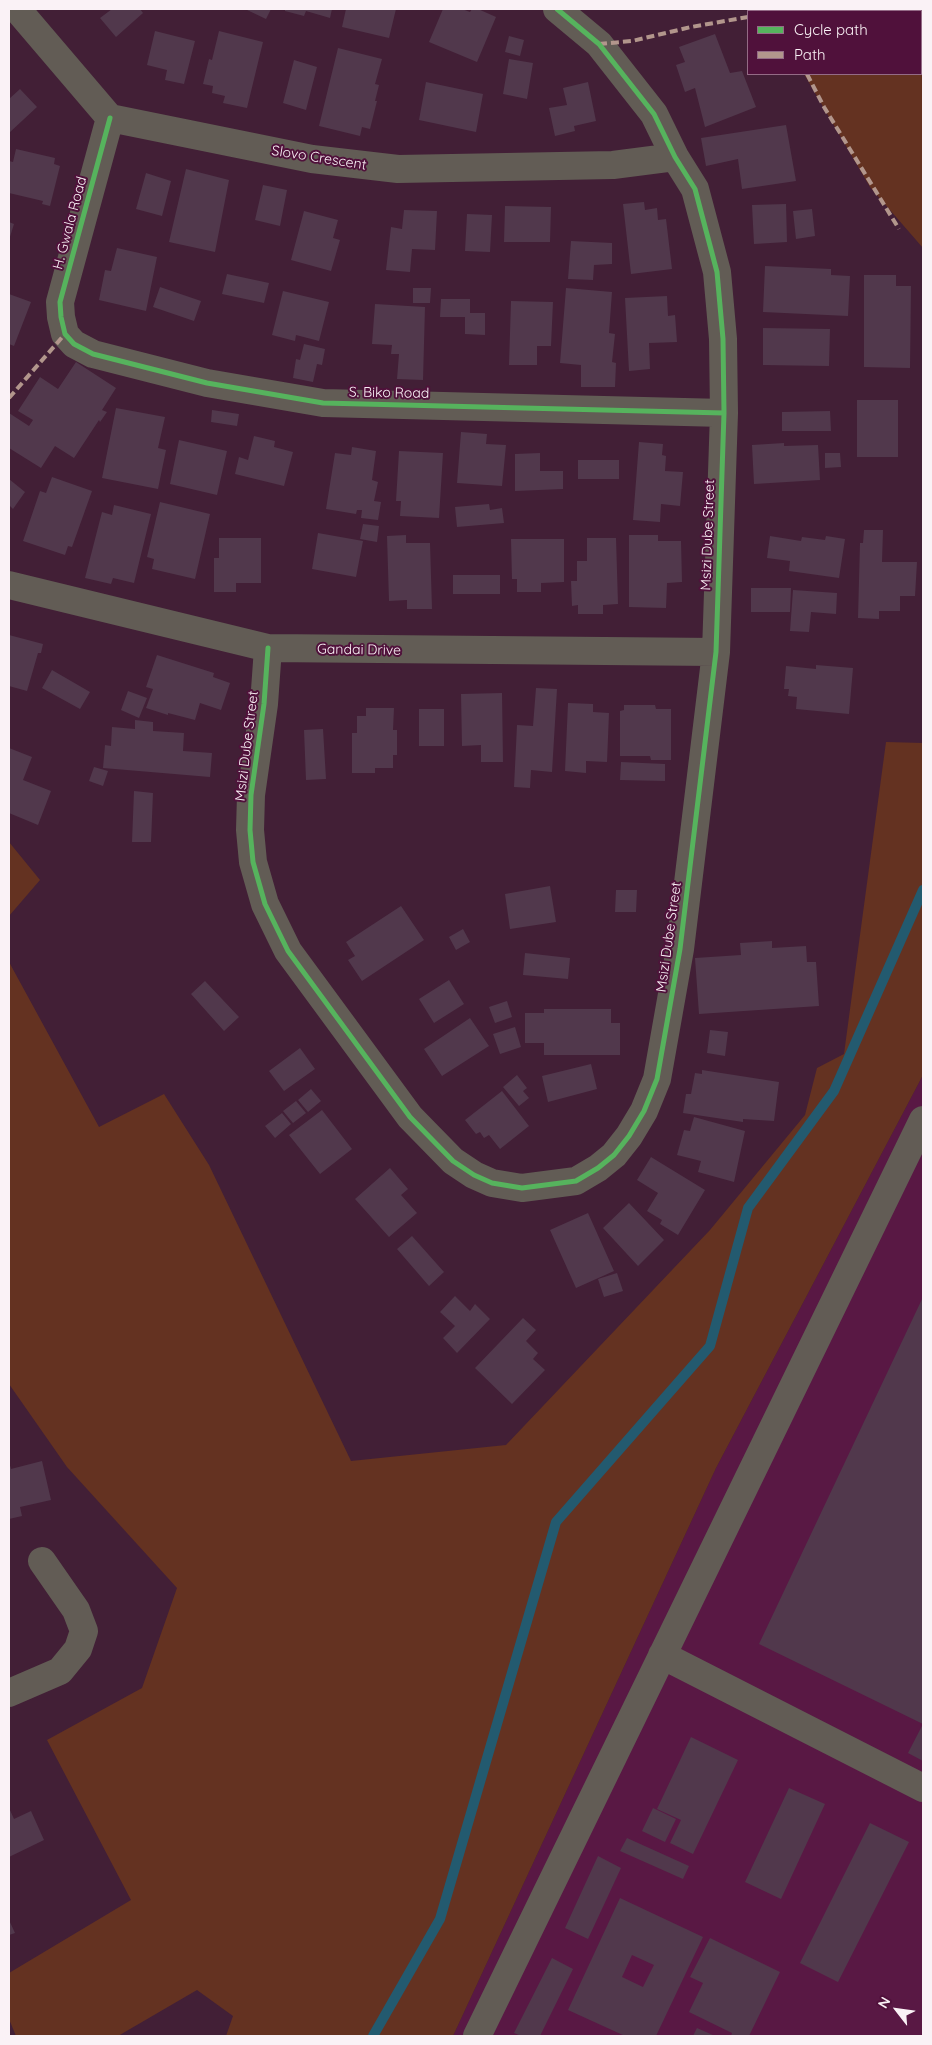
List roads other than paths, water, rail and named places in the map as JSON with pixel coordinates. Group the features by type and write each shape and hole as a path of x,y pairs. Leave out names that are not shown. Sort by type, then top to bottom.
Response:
{"street":[{"path":"17,9 110,118"},
{"name":"Msizi Dube Street","path":"268,648 264,704 251,795 250,821 253,862 265,904 288,951 410,1117 453,1161 474,1175 492,1183 522,1188 576,1180 614,1156 630,1136 644,1111 657,1079 680,949 716,652 724,412 723,339 716,272 696,189 675,157 654,114 599,44 557,9"},
{"name":"Slovo Crescent","path":"110,118 312,159 398,169 614,165 675,157"},
{"name":"H. Gwala Road","path":"66,334 61,317 60,302 110,118"},
{"name":"S. Biko Road","path":"66,334 74,344 92,354 207,383 323,403 724,412"},
{"name":"Gandai Drive","path":"9,585 268,648 716,652"},
{"path":"477,2036 923,1120"},
{"path":"18,1689 60,1671 78,1649 84,1631 76,1610 42,1561"},
{"path":"662,1656 923,1788"}],"waterway":[{"path":"373,2036 440,1919 556,1522 710,1346 748,1208 834,1091 923,890"}]}
